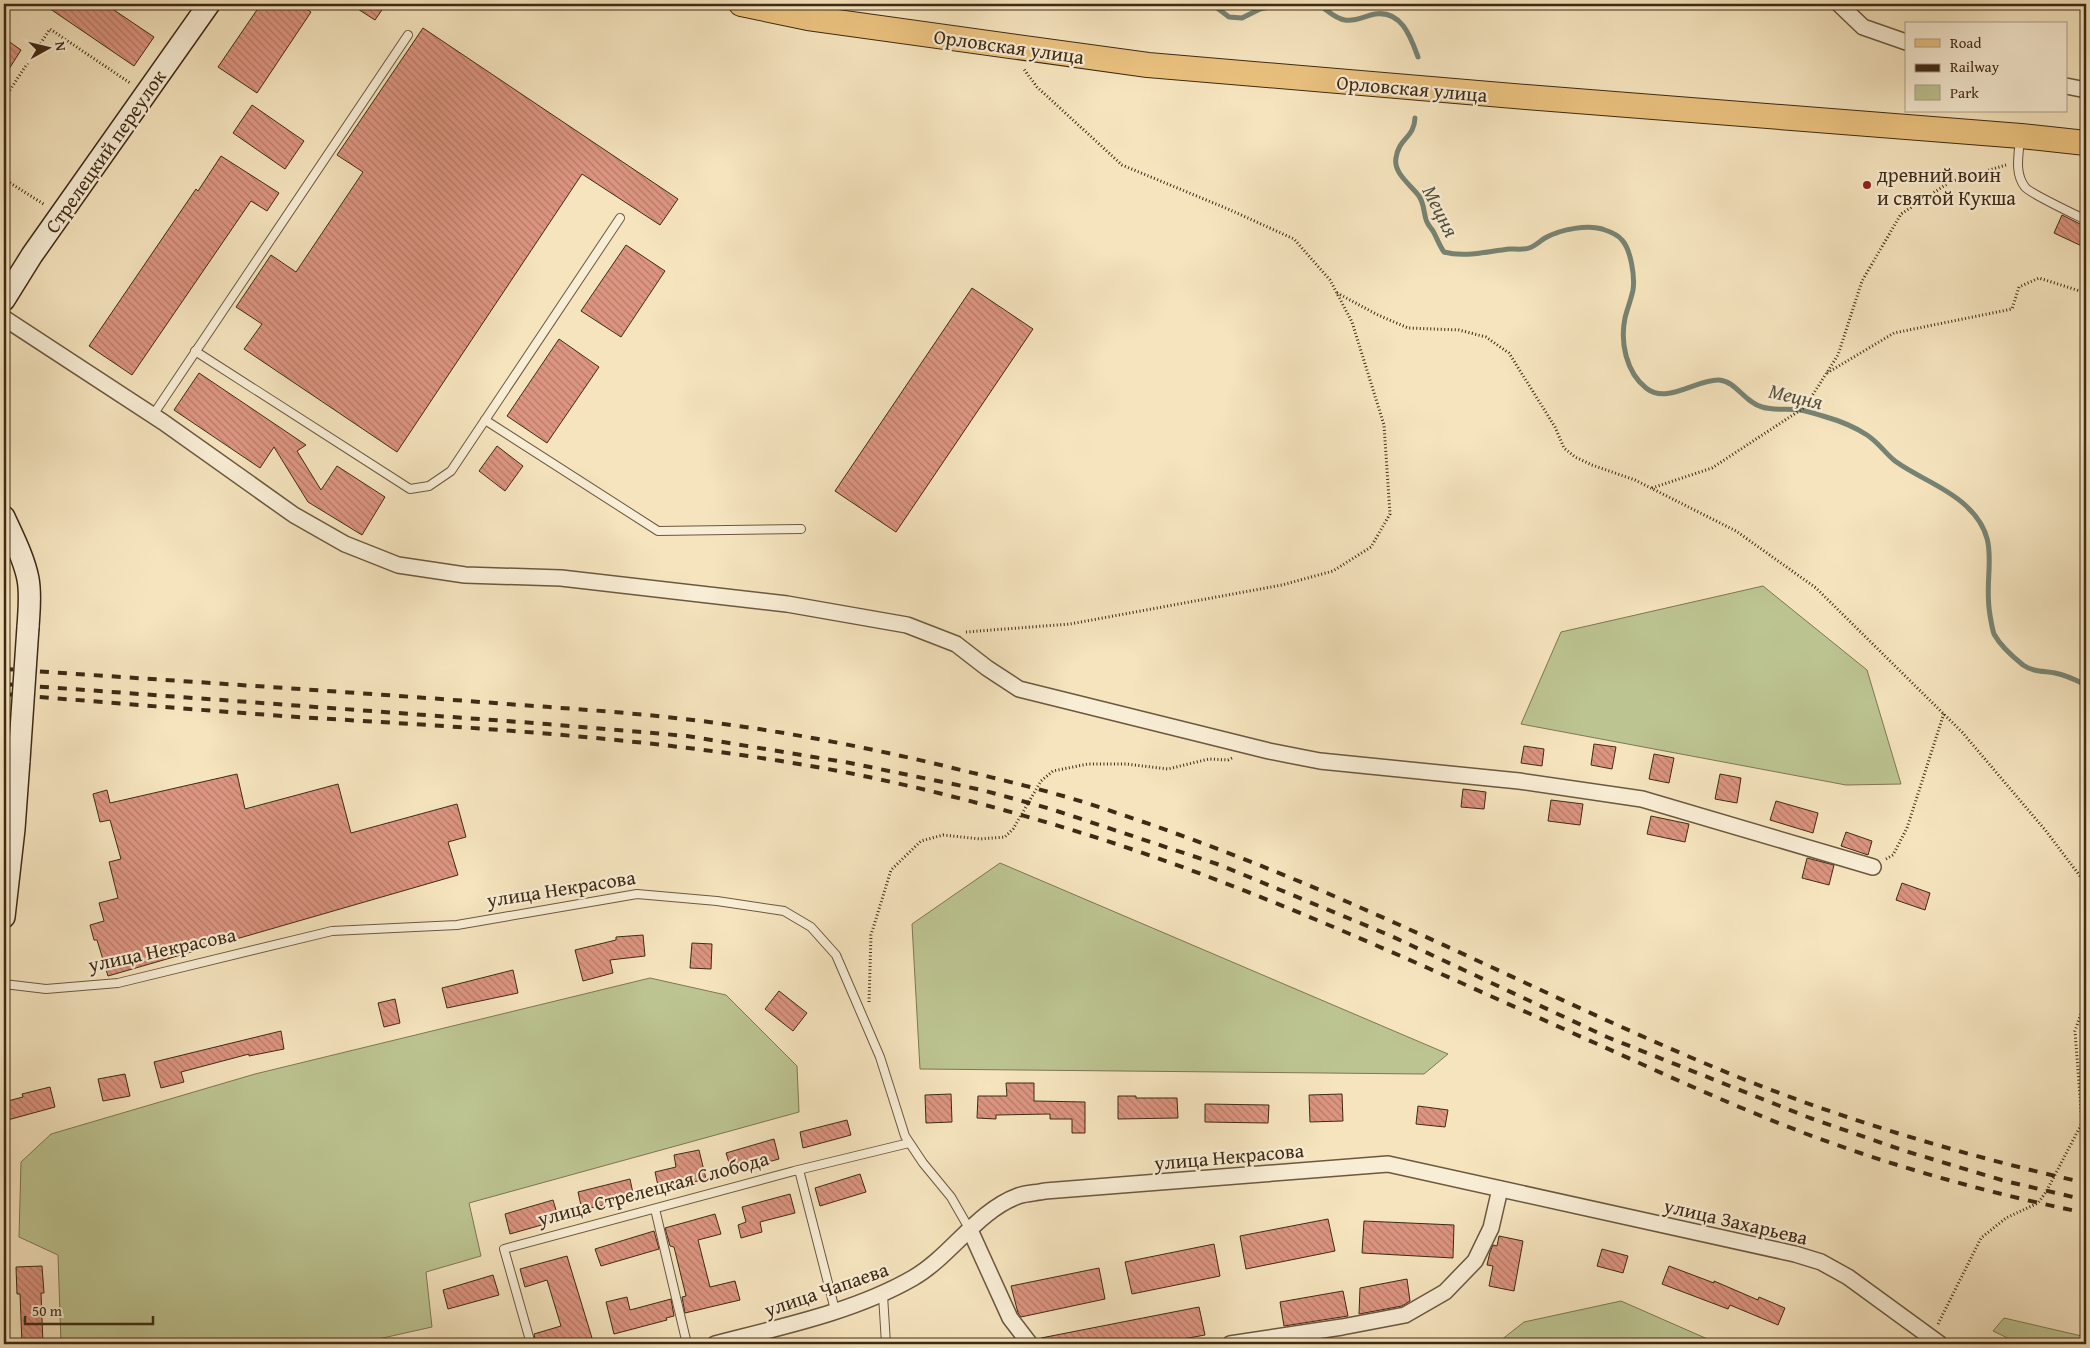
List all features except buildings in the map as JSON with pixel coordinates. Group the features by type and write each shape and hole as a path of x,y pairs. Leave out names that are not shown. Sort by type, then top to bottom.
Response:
{"main road":[{"name":"Стрелецкий переулок","path":"4,300 32,255 209,4"},
{"name":"Орловская улица","path":"741,4 808,18 1148,65 1526,98 2021,136 2086,143"},
{"path":"4,517 28,579 30,600 14,829 4,917"}],"street":[{"path":"1839,4 1863,27 1905,42"},
{"path":"2068,86 2086,90"},
{"path":"4,318 153,415 294,515 345,544 398,565 465,575 561,578 787,604 906,625 956,644 987,668 1019,689 1320,761 1519,781 1642,799 1873,867"},
{"name":"улица Некрасова","path":"968,1232 995,1208 1019,1196 1045,1191 1388,1164 1500,1189"},
{"path":"1230,1344 1342,1327 1405,1315 1446,1292 1475,1261 1491,1228 1500,1189"},
{"name":"улица Захарьева","path":"1500,1189 1795,1254 1821,1262 1848,1277 1935,1341"},
{"path":"968,1232 1010,1318 1030,1344"},
{"name":"улица Чапаева","path":"714,1344 793,1324 883,1295 916,1277 968,1232"}],"lane":[{"path":"153,415 408,35"},
{"path":"2021,136 2018,161 2019,176 2025,189 2086,220"},
{"path":"195,351 410,489 429,486 451,471 620,218"},
{"path":"485,420 658,532 801,529"},
{"name":"улица Некрасова","path":"4,984 46,989 118,983 332,931 457,925 637,894 717,901 784,911 811,927 836,955 880,1057 905,1136 923,1163 951,1197 968,1232"},
{"name":"улица Стрелецкая Слобода","path":"531,1344 504,1249 799,1170 909,1143"},
{"path":"799,1170 835,1310"},
{"path":"656,1208 687,1344"},
{"path":"883,1295 886,1344"}],"path":[{"path":"4,99 50,29 130,83"},
{"path":"961,632 1070,624 1282,585 1333,571 1371,547 1390,514 1384,425 1352,322 1330,280 1294,239 1122,165 1037,86 1006,45"},
{"path":"1651,488 1712,468 1805,407 1838,355 1862,281 1901,214 1950,182 2018,161"},
{"path":"4,179 48,206"},
{"path":"1826,374 1894,333 2012,308 2019,286 2039,278 2086,293"},
{"path":"1337,293 1378,315 1408,328 1459,330 1486,337 1509,352 1555,427 1564,448 1592,465 1635,480 1736,531 1816,588 1944,713 2046,830 2086,884"},
{"path":"1873,867 1893,855 1907,828 1944,713"},
{"path":"862,1015 871,999 871,935 891,870 921,840 943,835 980,839 1005,837 1013,829 1041,781 1053,771 1088,764 1126,764 1168,769 1209,759 1228,760 1244,753 1247,745"},
{"path":"1935,1341 1981,1238 2006,1218 2038,1203 2046,1192 2082,1123 2075,1031 2086,999 2086,977"}],"green space":[{"path":"1763,586 1867,670 1901,784 1846,785 1521,724 1561,632"},
{"path":"1000,863 1448,1054 1424,1074 920,1069 912,924"},
{"path":"650,978 726,995 797,1066 799,1112 469,1203 481,1256 426,1272 432,1327 356,1344 61,1344 58,1255 19,1237 21,1162 51,1134 255,1074"},
{"path":"1621,1301 1719,1344 1496,1344 1524,1322"},
{"path":"2004,1318 2086,1337 2086,1344 2020,1344 1993,1331"}],"waterway":[{"name":"Мецня","path":"1212,4 1229,17 1242,18 1260,9 1284,4"},
{"name":"Мецня","path":"1318,4 1334,16 1345,20 1356,20 1375,14 1392,16 1404,27 1418,57"},
{"name":"Мецня","path":"1415,118 1412,130 1398,151 1396,158 1397,169 1421,199 1427,223 1444,252 1468,254 1527,249 1552,235 1567,230 1591,227 1616,235 1625,244 1632,264 1633,290 1624,327 1624,346 1629,365 1646,388 1663,394 1710,381 1725,381 1750,401 1762,407 1795,409 1809,412 1840,422 1867,435 1895,461 1956,498 1977,517 1988,543 1988,599 1992,627 1994,634 2003,647 2027,667 2063,675 2086,685"}],"railway":[{"path":"4,669 595,710 680,719 741,726 838,743 999,779 1102,808 1191,839 1278,873 1386,919 1683,1054 1776,1092 1907,1136 1996,1161 2086,1183"},
{"path":"4,684 687,736 850,763 982,790 1051,809 1220,865 1389,935 1607,1037 1810,1118 1905,1151 2005,1181 2086,1200"},
{"path":"4,694 297,717 505,730 643,743 781,761 849,773 944,794 1101,839 1229,885 1355,936 1703,1092 1804,1133 1943,1179 2086,1213"}],"place":[{"name":"древний воин и святой Кукша","path":"1867,185"}]}
